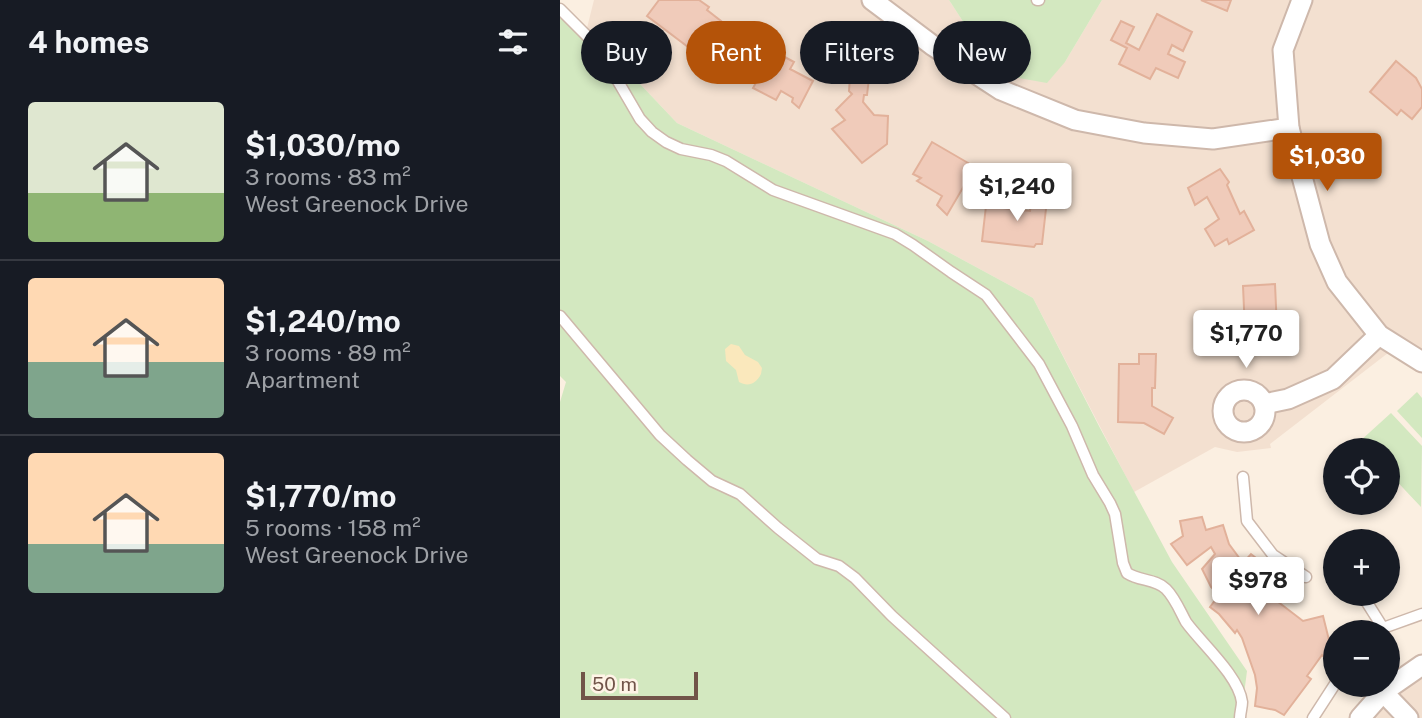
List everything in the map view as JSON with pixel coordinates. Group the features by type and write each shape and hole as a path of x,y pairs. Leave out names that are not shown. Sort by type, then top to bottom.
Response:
{"street":[{"path":"873,0 932,45 1001,90 1075,120 1144,134 1213,139 1289,128"},
{"path":"1302,0 1283,50 1289,128 1320,244 1337,282 1379,335 1422,362"},
{"path":"1264,404 1288,398 1333,379 1379,335"},
{"path":"1400,680 1422,665"},
{"path":"1360,718 1379,697"},
{"path":"1388,697 1408,718"}],"lane":[{"path":"560,9 598,47 640,119 666,142 681,149 726,161 773,190 895,234 986,295 1039,363 1072,426 1093,475 1115,514 1121,555 1127,573 1166,588 1187,622 1235,685 1242,701 1240,718"},
{"path":"560,316 660,435 687,460 712,481 740,494 817,559 839,566 855,578 892,616 1005,718"},
{"path":"1243,477 1247,521 1273,555 1306,577"},
{"path":"1400,623 1422,614"},
{"path":"1313,718 1327,697"}],"shaded area":[{"path":"594,0 949,0 963,21 933,21 933,84 1031,84 1031,60 1065,62 1102,0 1422,0 1422,359 1388,353 1270,444 1271,448 1237,452 1215,447 1134,492 1033,298 928,241 677,123 640,84 672,84 672,21 589,21"},
{"path":"1422,672 1422,718 1371,718 1393,697 1400,697 1400,690"}],"green space":[{"path":"949,0 1102,0 1065,62 1047,83 1031,80 1031,21 963,21"},
{"path":"560,15 581,25 581,84 640,84 677,123 928,241 1033,298 1172,562 1247,671 1241,718 560,718 560,402 566,382 560,376"},
{"path":"1417,392 1422,398 1422,438 1397,411"},
{"path":"1391,413 1422,446 1421,507 1400,485 1400,438 1363,438"}],"sand":[{"path":"731,344 739,346 745,355 758,362 762,368 761,374 754,382 739,382 736,370 726,361 725,349"}],"building":[{"path":"659,0 699,0 721,21 686,21 686,45 672,35 672,21 654,21 647,16"},
{"path":"1201,0 1231,0 1227,11"},
{"path":"1157,14 1192,32 1183,51 1172,45 1168,54 1185,62 1178,78 1156,68 1150,79 1119,64 1127,48 1111,40 1121,21 1134,27 1126,43 1139,50"},
{"path":"786,58 794,62 790,69 800,74 800,84 811,84 799,108 792,102 793,98 781,91 776,100 753,88 755,84 786,84"},
{"path":"1396,61 1416,78 1422,89 1422,107 1412,119 1401,110 1397,115 1370,92"},
{"path":"850,84 868,84 863,102 874,115 888,116 887,144 862,163 832,129 845,120 836,110 852,94 849,91"},
{"path":"932,142 975,167 947,215 937,205 942,196 917,181 921,178 913,174"},
{"path":"1220,169 1229,182 1227,185 1240,214 1244,211 1254,230 1229,244 1227,239 1215,246 1205,229 1219,219 1207,197 1195,205 1188,188"},
{"path":"1033,190 1048,191 1042,244 1036,244 1034,247 982,241 986,206 1030,211"},
{"path":"1275,284 1278,352 1246,353 1243,286"},
{"path":"1139,354 1156,354 1152,406 1173,418 1164,434 1144,423 1118,422 1119,364 1139,364"},
{"path":"1202,517 1206,530 1223,525 1229,544 1243,563 1251,554 1274,572 1265,582 1274,589 1269,595 1303,621 1323,616 1323,656 1307,676 1311,679 1284,715 1275,710 1255,706 1255,675 1242,638 1237,630 1235,633 1210,607 1219,595 1211,587 1202,569 1215,554 1211,547 1187,565 1171,544 1183,536 1180,521"}]}
